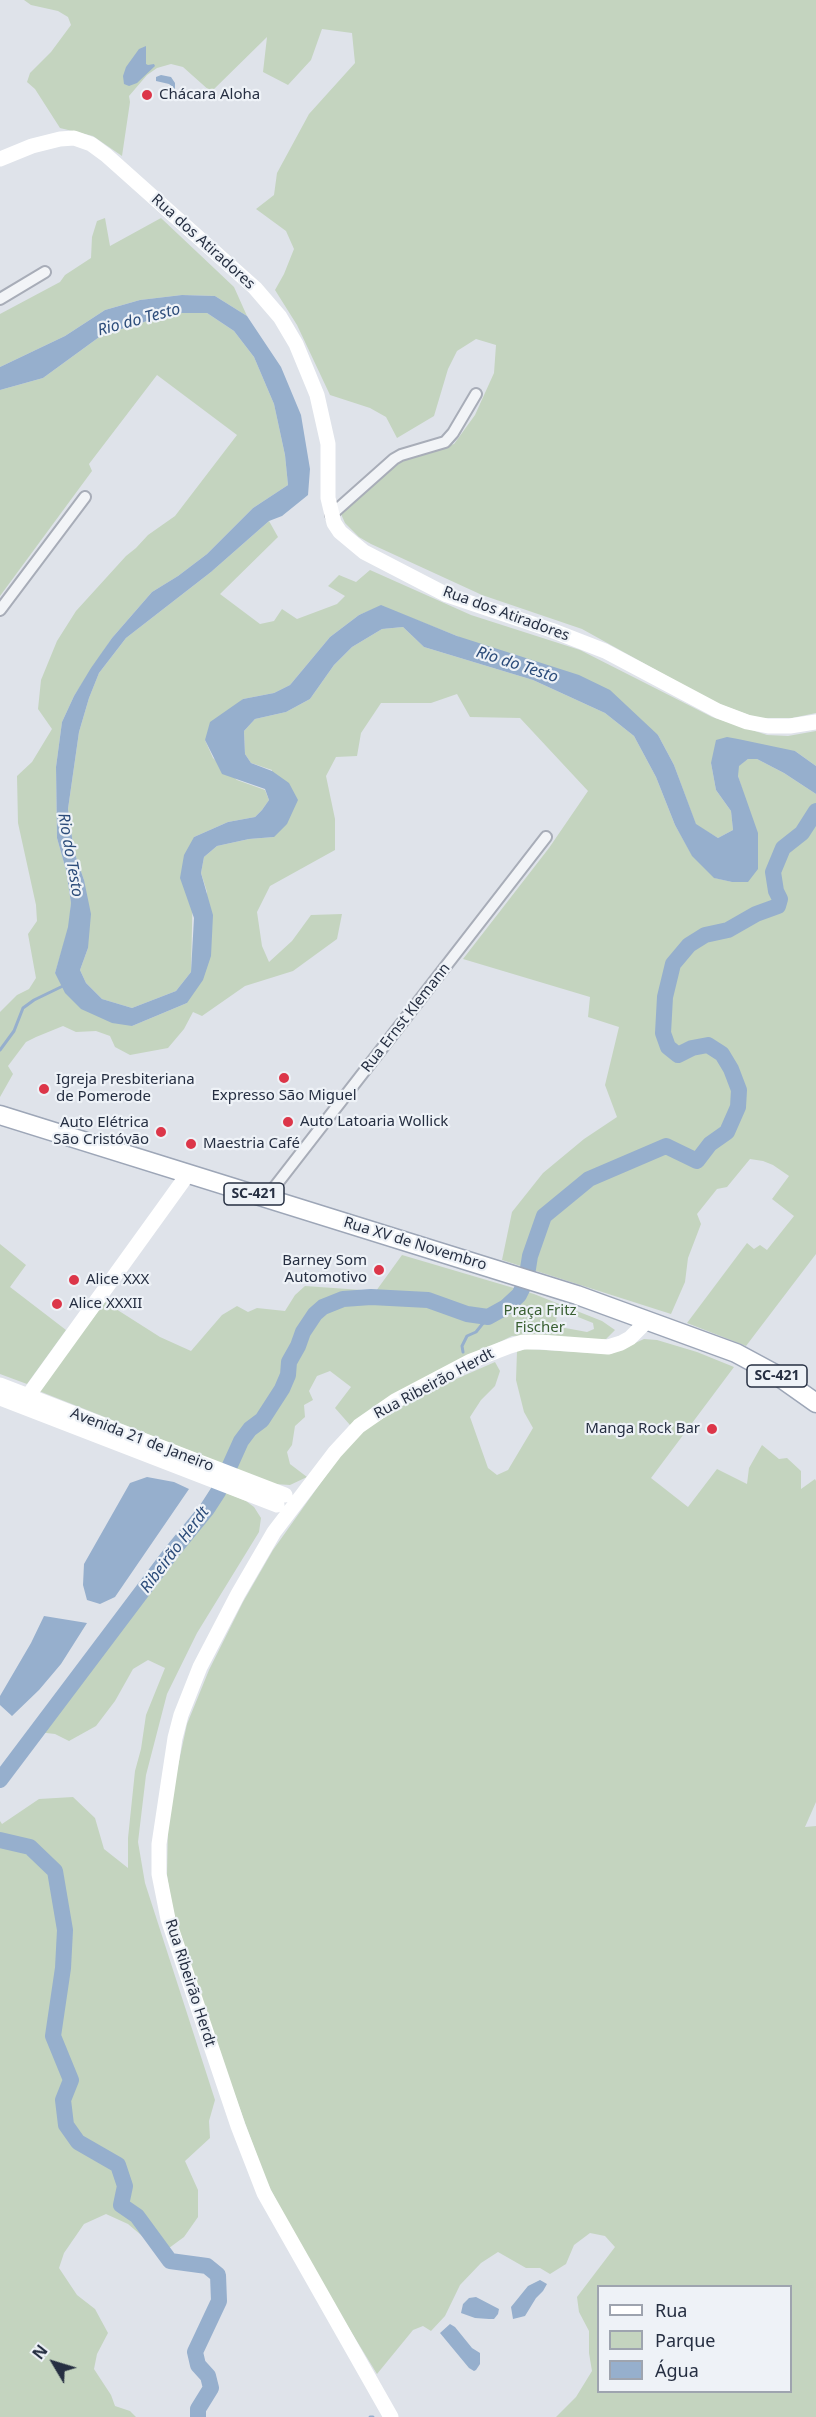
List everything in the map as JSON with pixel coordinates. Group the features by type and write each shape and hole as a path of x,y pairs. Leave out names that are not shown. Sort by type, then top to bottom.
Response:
{"main road":[{"name":"Rua XV de Novembro","path":"0,1115 544,1284 648,1320 736,1353 775,1374 816,1404"}],"street":[{"name":"Rua dos Atiradores","path":"0,159 60,139 74,138 91,144 255,288 280,317 296,344 317,395 328,444 328,498 331,515 340,532 364,552 447,595 582,641 625,661 718,711 768,726 790,726 816,722"},
{"path":"0,299 45,272"},
{"path":"331,515 394,459 445,442 453,433 476,394"},
{"path":"0,610 85,496"},
{"name":"Rua Ernst Klemann","path":"266,1198 546,837"},
{"path":"28,1396 188,1174"},
{"name":"Rua Ribeirão Herdt","path":"391,2417 264,2193 238,2126 168,1919 159,1874 162,1814 175,1737 200,1667 274,1532 284,1502 311,1483 346,1439 375,1414 471,1361 523,1342 608,1347 630,1338 648,1320"},
{"name":"Avenida 21 de Janeiro","path":"0,1385 284,1502"},
{"name":"Avenida 21 de Janeiro","path":"0,1398 216,1475"}],"green space":[{"path":"24,0 816,0 816,713 792,718 757,718 714,702 582,629 482,595 371,544 359,537 345,523 341,514 403,459 454,444 475,415 494,373 496,345 476,339 457,351 448,369 434,416 397,438 386,417 370,408 330,395 297,325 275,290 294,249 286,231 256,209 274,195 277,173 309,114 355,63 352,33 322,29 311,60 288,85 263,72 267,37 211,92 183,67 171,64 157,68 147,75 129,96 122,156 93,136 60,128 35,89 27,82 30,73 51,52 71,25 68,17 58,11 31,5"},
{"path":"105,218 110,246 161,218 234,287 247,316 215,296 182,295 140,300 105,310 65,336 0,367 0,314 60,282 65,275 91,258 92,237 97,221"},
{"path":"173,313 207,313 234,331 254,357 274,404 285,455 288,485 253,508 207,554 152,592 112,638 74,696 62,722 56,767 57,838 66,870 71,903 69,927 55,973 132,1026 187,1003 207,892 201,873 204,857 217,846 249,839 274,837 272,770 251,763 245,754 244,731 255,719 286,712 310,699 334,665 352,647 382,629 403,627 424,647 533,680 605,713 634,736 656,777 675,825 692,855 715,878 732,882 745,799 738,776 738,766 748,759 757,759 784,773 816,794 816,1254 746,1346 687,1323 747,1243 754,1249 760,1245 767,1250 794,1216 772,1199 789,1176 763,1161 750,1159 727,1187 717,1189 697,1214 701,1224 688,1258 685,1282 671,1314 502,1260 512,1212 543,1173 584,1139 617,1117 605,1085 619,1027 588,1017 590,997 463,959 549,848 588,791 520,718 470,717 457,694 431,703 381,703 361,733 357,756 336,757 326,776 335,819 335,850 270,886 257,912 262,946 269,962 292,941 311,915 342,914 337,939 293,971 245,986 202,1016 193,1012 184,1029 168,1048 130,1055 115,1047 110,1036 96,1031 76,1032 63,1026 36,1037 26,1042 8,1066 13,1074 0,1097 0,1012 17,995 29,989 36,978 28,934 37,921 36,905 18,823 17,776 32,762 52,729 38,709 41,680 57,641 76,611 126,556 148,535 175,516 237,435 157,375 89,464 92,471 0,596 0,390 43,378 102,335"},
{"path":"269,521 278,537 220,594 260,624 274,621 282,609 297,619 337,604 345,596 328,586 339,575 356,582 370,570 471,615 580,650 712,717 767,735 788,736 816,731 816,766 795,751 711,763 716,790 731,811 733,830 718,838 696,825 674,765 658,735 457,636 381,606 359,615 330,637 290,685 274,693 243,699 205,740 213,758 237,780 265,790 269,800 255,817 228,822 194,837 191,972 176,991 132,1008 102,999 86,983 80,970 88,948 84,880 74,851 68,809 79,732 89,698 99,673 126,638 211,572"},
{"path":"0,1244 26,1265 10,1287 66,1330 27,1384 0,1374"},
{"name":"Praça Fritz Fischer","path":"402,1255 534,1294 602,1321 615,1330 606,1339 598,1340 542,1335 512,1336 466,1358 350,1425 335,1408 351,1387 330,1371 317,1376 309,1391 313,1400 304,1405 305,1417 295,1426 292,1445 287,1452 290,1464 307,1477 290,1485 274,1484 39,1391 105,1302 160,1337 191,1351 222,1315 237,1306 248,1312 257,1308 285,1311 295,1295 305,1286 376,1291","holes":["563,1311 593,1323 594,1329 587,1332 560,1327 556,1320 558,1314"]},
{"path":"644,1339 657,1340 697,1352 734,1367 651,1478 688,1507 717,1469 747,1484 749,1468 762,1445 779,1459 787,1458 801,1471 801,1489 815,1479 816,1481 816,1802 805,1827 816,1826 816,2417 556,2417 576,2397 592,2371 589,2331 579,2312 577,2297 615,2247 605,2236 590,2233 574,2245 566,2264 550,2274 540,2268 526,2268 498,2252 481,2263 460,2285 445,2316 431,2331 423,2326 413,2330 377,2374 301,2250 265,2178 175,1929 167,1875 168,1826 187,1724 209,1670 243,1602 273,1550 357,1435 431,1390 495,1362 500,1371 495,1386 481,1400 470,1417 488,1468 497,1475 508,1470 533,1428 524,1412 516,1380 517,1351 527,1349 611,1354"},
{"path":"212,1487 246,1501 254,1507 261,1518 259,1532 197,1633 167,1694 146,1775 138,1842 145,1883 215,2100 209,2121 210,2138 185,2161 198,2190 198,2217 184,2237 165,2251 155,2247 128,2224 106,2214 84,2224 64,2253 59,2268 77,2295 95,2309 108,2333 97,2354 94,2369 111,2395 115,2406 130,2411 136,2417 0,2417 0,1821 2,1824 39,1799 73,1797 95,1818 104,1849 128,1868 128,1838 135,1771 146,1715 165,1668 148,1660 133,1669 115,1701 96,1726 69,1741 55,1734 38,1732 38,1722 49,1707 55,1708 113,1632 122,1610 159,1559 182,1536"}],"water":[{"path":"146,46 146,64 155,66 137,83 129,86 124,84 123,76 126,67 139,49"},
{"path":"161,75 171,77 175,83 175,89 169,84 156,81 156,77"},
{"name":"Rio do Testo","path":"182,295 215,296 247,316 281,367 301,415 310,469 308,495 282,516 269,521 211,572 126,638 99,673 79,732 68,809 74,851 84,880 91,914 88,948 80,970 86,983 102,999 132,1008 176,991 191,972 194,918 180,878 184,855 194,837 228,822 255,817 269,800 265,789 222,774 205,740 210,722 243,699 274,693 290,685 330,637 359,615 381,605 457,636 579,675 610,690 658,735 674,765 696,824 718,838 733,830 731,811 716,790 711,763 716,740 727,737 795,751 816,766 816,794 757,759 748,759 739,766 738,776 758,833 758,869 748,882 732,882 714,878 692,856 675,825 656,777 634,736 605,713 533,680 424,647 403,627 382,629 352,647 334,665 310,699 286,712 255,719 244,731 245,754 251,763 272,771 289,783 298,800 287,824 274,837 249,839 217,846 204,857 201,873 213,915 211,956 203,980 187,1003 132,1026 112,1023 81,1009 65,993 55,973 68,927 71,903 66,870 57,838 56,767 62,722 91,668 112,638 152,592 207,554 253,508 288,485 285,455 274,404 254,357 234,331 207,313 173,313 102,335 43,378 0,390 0,367 65,336 105,310 140,300"},
{"path":"147,1477 174,1482 189,1489 115,1597 100,1604 87,1600 83,1585 84,1564 130,1483"},
{"path":"44,1616 87,1623 61,1664 39,1690 12,1716 0,1705 0,1696"},
{"path":"540,2280 547,2284 543,2291 525,2316 513,2319 511,2307 528,2286"},
{"path":"476,2297 499,2309 494,2319 475,2318 461,2313 463,2304 469,2298"},
{"path":"450,2324 472,2348 480,2353 480,2364 476,2370 469,2368 440,2333"}],"waterway":[{"name":"Ribeirão Herdt","path":"0,1780 171,1553 207,1509 218,1492 241,1441 250,1429 262,1420 282,1389 288,1375 289,1362 303,1332 315,1314 323,1307 343,1299 371,1297 428,1300 467,1314 488,1317 506,1307 519,1295 526,1281 530,1256 544,1216 589,1179 666,1146 697,1161 710,1144 727,1132 738,1107 739,1090 722,1054 708,1045 692,1048 678,1055 668,1047 663,1033 665,997 673,964 689,945 705,935 728,930 756,914 778,906 780,899 776,891 773,872 783,848 802,833 816,811"},
{"path":"0,1050 14,1031 23,1008 65,985"},
{"path":"463,1352 462,1346 467,1336 476,1332 488,1317"},
{"name":"Ribeirão Herdt","path":"0,1840 30,1847 55,1871 65,1930 63,1968 53,2036 71,2080 63,2100 66,2125 78,2142 118,2165 125,2186 121,2205 137,2216 170,2261 207,2266 218,2275 219,2301 195,2352 198,2365 208,2376 211,2388 198,2409 198,2417"}],"place":[{"name":"Chácara Aloha","path":"147,95"},
{"name":"Expresso São Miguel","path":"284,1078"},
{"name":"Igreja Presbiteriana de Pomerode","path":"44,1089"},
{"name":"Auto Latoaria Wollick","path":"288,1122"},
{"name":"Auto Elétrica São Cristóvão","path":"161,1132"},
{"name":"Maestria Café","path":"191,1144"},
{"name":"Barney Som Automotivo","path":"379,1270"},
{"name":"Alice XXX","path":"74,1280"},
{"name":"Alice XXXII","path":"57,1304"},
{"name":"Manga Rock Bar","path":"712,1429"}]}
